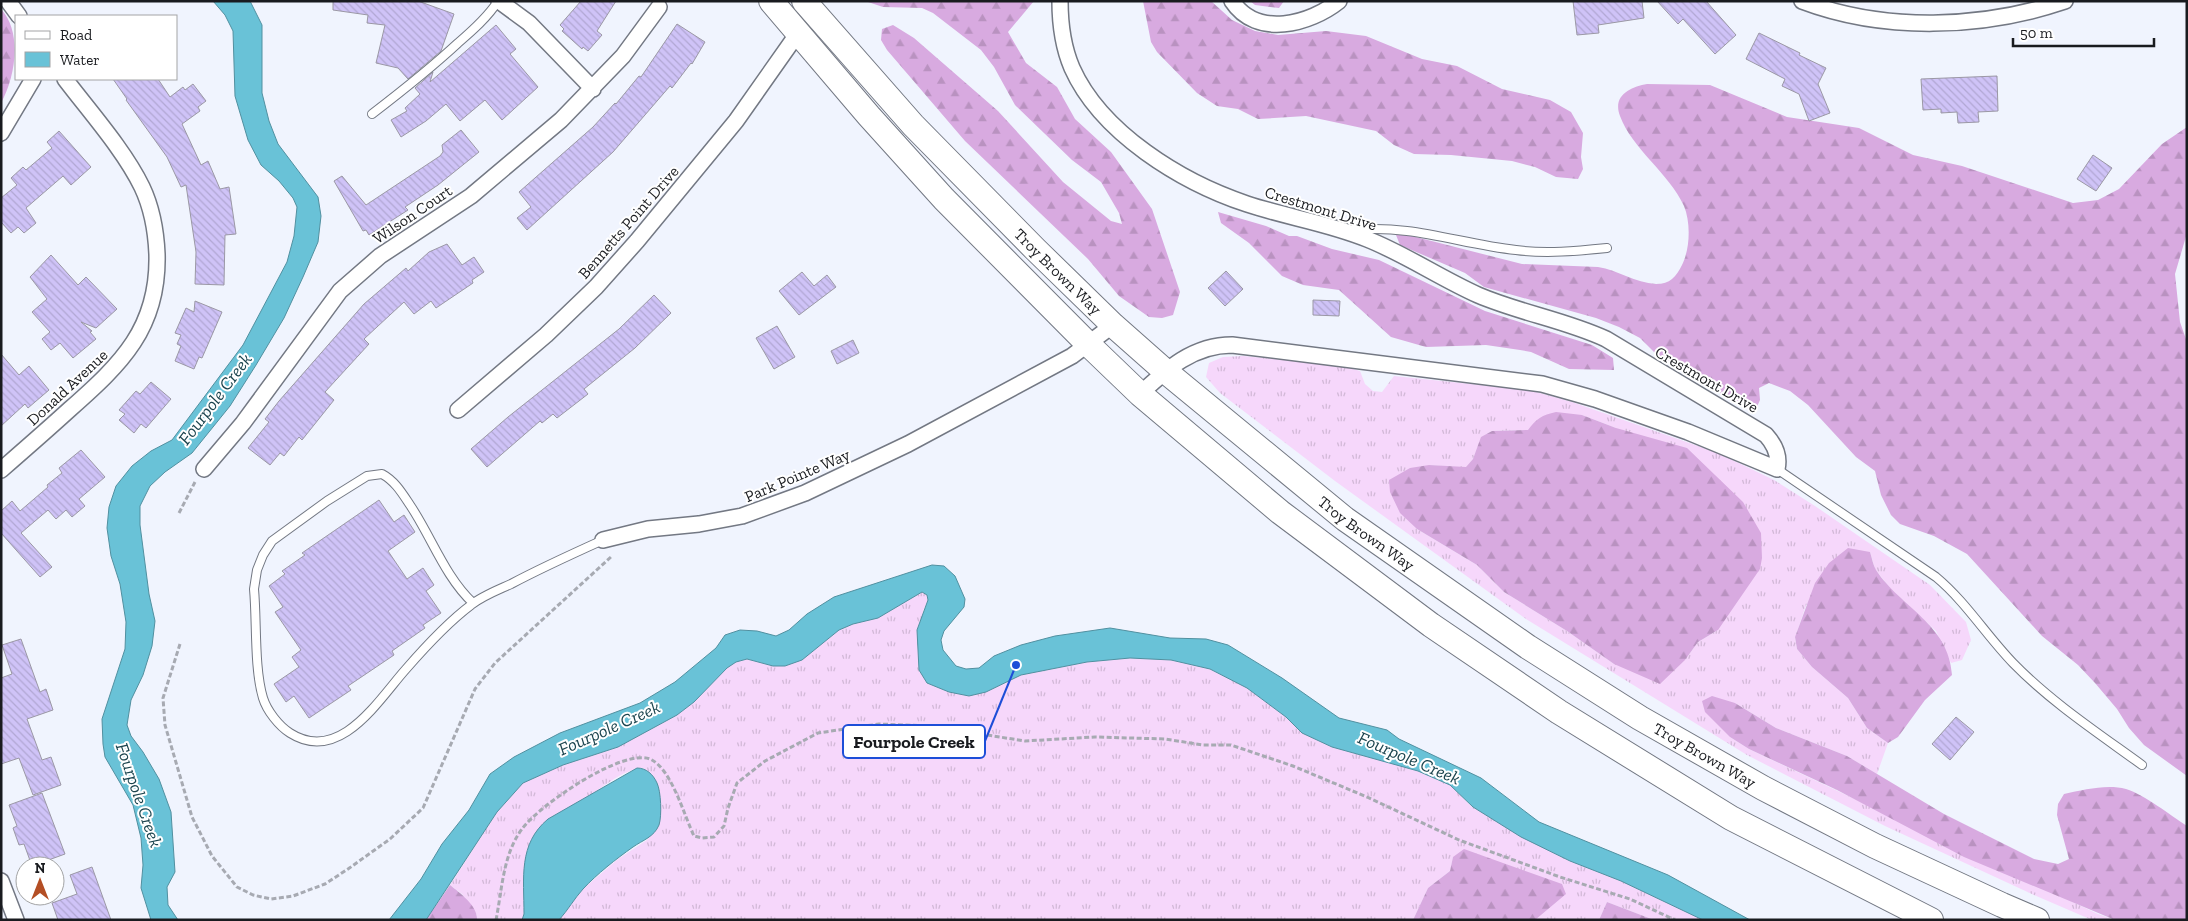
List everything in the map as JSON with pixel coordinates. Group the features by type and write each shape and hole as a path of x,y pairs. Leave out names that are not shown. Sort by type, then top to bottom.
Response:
{"main road":[{"name":"Troy Brown Way","path":"771,1 944,198 1089,344 1140,394 1280,512 1431,624 1559,712 1731,818 1931,920"},
{"name":"Troy Brown Way","path":"804,1 913,125 1035,249 1114,325 1165,371 1345,519 1528,648 1640,718 1763,788 1875,846 2002,906 2037,920"}],"street":[{"path":"8,1 18,15"},
{"name":"Crestmont Drive","path":"1060,1 1062,32 1072,68 1093,102 1138,147 1184,175 1245,203 1366,238 1484,297 1583,328 1766,435 1776,450 1777,469"},
{"path":"1232,1 1246,16 1262,23 1279,24 1298,23 1314,17 1339,1"},
{"path":"1802,1 1864,17 1892,21 1947,23 2003,17 2065,1"},
{"path":"500,2 529,23 593,89"},
{"name":"Wilson Court","path":"204,469 238,430 329,304 351,280 380,256 471,196 561,120 593,89 635,42 659,7"},
{"name":"Bennetts Point Drive","path":"458,410 546,335 596,287 637,241 730,129 798,33"},
{"path":"1,133 32,80"},
{"name":"Donald Avenue","path":"1,470 104,379 122,360 136,340 148,316 154,291 157,266 156,238 151,214 142,188 128,164 66,80"},
{"name":"Park Pointe Way","path":"603,540 648,529 699,524 742,516 780,503 908,444 1072,356 1114,325"},
{"path":"1140,394 1165,371 1196,350 1219,344 1232,344 1520,380 1561,388 1688,432 1777,469"},
{"path":"1,881 16,920"}],"lane":[{"path":"372,114 428,70 470,33 500,2"},
{"path":"1344,231 1388,228 1418,231 1516,250 1542,252 1607,248"},
{"path":"1777,469 1936,577 1956,593 2000,649 2020,670 2062,707 2142,766"},
{"name":"Park Pointe Way","path":"473,604 461,590 425,528 398,487 382,474 374,473 367,476 290,527 272,542 263,555 257,570 254,589 260,685 266,707 285,730 298,738 318,741 341,736 359,723 416,658 451,622 473,604 552,562 603,540"}],"path":[{"path":"179,513 189,491 204,469"},
{"path":"180,644 163,698 165,725 192,817 212,856 237,887 253,895 271,899 293,896 325,884 348,869 390,839 423,808 475,689 490,670 617,550"},
{"path":"496,920 507,861 522,829 547,804 598,772 645,756 654,761 664,770 694,836 702,838 714,837 724,826 737,783 765,761 818,733 879,724 930,726 1025,741 1095,737 1166,739 1203,745 1231,745 1293,766 1367,797 1459,840 1560,878 1630,899 1674,920"}],"green space":[{"path":"865,1 1034,1 1008,32 1026,63 1057,87 1075,119 1111,152 1152,209 1180,292 1173,315 1162,318 1149,317 1119,296 1088,259 965,141 887,50 881,40 882,29 893,25 914,38 998,111 1063,182 1111,221 1122,224 1119,213 1101,182 1072,160 1015,105 994,67 981,50 933,13 922,8 883,7"},
{"path":"1143,1 1211,1 1232,20 1255,31 1278,35 1326,31 1366,36 1422,59 1457,66 1502,89 1550,100 1571,112 1583,133 1581,157 1583,169 1578,179 1556,177 1535,167 1512,161 1451,155 1414,154 1394,145 1376,131 1306,116 1258,119 1238,109 1217,106 1197,93 1157,52 1151,42"},
{"path":"1250,1 1284,1 1279,8 1255,5"},
{"path":"1,9 8,19 12,30 14,56 10,81 1,103"},
{"path":"1647,84 1710,85 1787,117 1859,128 1913,155 1962,166 2073,203 2098,200 2119,189 2162,144 2187,127 2187,233 2175,274 2180,322 2187,342 2187,776 2144,745 2095,683 2078,665 2042,636 1967,554 1934,536 1900,524 1891,515 1881,495 1875,471 1856,457 1808,405 1790,391 1769,383 1759,388 1760,400 1755,411 1749,409 1677,369 1657,355 1640,338 1619,327 1596,318 1484,287 1465,273 1400,245 1396,235 1408,235 1522,264 1598,267 1648,283 1661,284 1669,281 1680,269 1687,251 1689,228 1684,206 1669,183 1633,139 1618,109 1624,93 1635,87"},
{"path":"1218,212 1266,226 1289,236 1297,236 1332,249 1379,260 1485,311 1592,345 1613,358 1614,370 1569,369 1531,352 1520,350 1486,345 1426,347 1391,337 1339,290 1303,285 1282,276 1249,243 1221,223"},
{"path":"1243,356 1340,365 1360,371 1365,384 1373,391 1382,392 1394,376 1529,390 1572,402 1718,453 1774,480 1930,585 1966,622 1971,640 1962,660 1951,663 1936,631 1890,588 1875,569 1870,552 1806,605 1795,638 1797,649 1812,667 1848,698 1867,728 1888,743 1877,774 1847,756 1776,728 1735,703 1730,737 1749,749 2098,914 2115,920 2092,920 1885,826 1747,755 1526,619 1335,481 1220,393 1206,377 1209,363 1223,357","holes":["1582,415 1616,428 1718,630 1698,642 1685,660 1614,664 1567,631 1504,592 1477,565 1417,529 1429,465 1466,468 1473,459 1482,437 1492,431 1528,430"]},
{"path":"1556,412 1582,415 1616,428 1687,448 1743,502 1761,533 1762,558 1760,569 1718,630 1698,642 1685,660 1660,684 1614,664 1567,631 1504,592 1477,565 1417,529 1400,513 1390,492 1389,480 1410,468 1429,465 1466,467 1473,459 1481,437 1492,431 1528,430 1540,418"},
{"path":"1848,548 1870,552 1876,570 1886,583 1933,629 1949,657 1952,675 1925,700 1898,737 1888,743 1867,728 1848,698 1812,667 1797,649 1795,637 1815,583 1829,563"},
{"path":"922,592 927,595 928,600 923,611 919,670 927,683 949,692 986,692 1021,675 1087,662 1130,658 1171,660 1210,669 1247,688 1286,717 1302,733 1332,747 1418,771 1450,785 1472,807 1570,861 1621,881 1703,920 1654,920 1607,902 1599,920 1535,920 1543,911 1453,857 1450,871 1428,888 1413,920 559,920 584,888 618,859 647,840 659,824 658,784 643,768 619,776 580,802 548,819 522,920 477,920 477,915 462,894 450,885 497,812 523,783 563,765 618,747 677,715 694,702 727,668 736,662 747,659 773,666 785,666 802,660 839,630 853,624 878,618"},
{"path":"1712,696 1735,703 1776,728 1847,756 1944,814 2034,859 2058,864 2069,859 2057,815 2058,804 2064,794 2103,787 2126,789 2133,792 2149,800 2187,826 2187,920 2115,920 1964,857 1837,790 1749,749 1730,737 1705,712 1702,701"},
{"path":"1464,849 1562,884 1566,894 1535,920 1413,920 1428,888 1450,871 1453,857"},
{"path":"450,885 472,905 477,915 477,920 426,920"},
{"path":"1607,902 1654,920 1599,920"}],"water":[{"path":"213,1 250,1 262,25 262,93 269,121 278,144 318,197 321,216 318,242 303,277 284,318 256,365 230,406 192,453 165,472 150,486 140,506 140,525 149,594 155,621 152,646 143,675 131,700 127,725 131,736 159,779 171,812 175,872 167,887 168,905 178,920 151,920 141,888 143,865 141,838 133,805 105,757 103,744 102,719 125,649 126,622 120,584 111,556 107,528 109,507 116,486 132,466 151,451 172,440 243,345 287,262 294,236 297,207 293,198 279,181 261,165 248,140 235,96 233,31 225,15"},
{"path":"932,565 944,566 955,576 965,599 964,607 944,631 941,640 943,650 956,666 966,669 979,668 994,656 1021,645 1055,636 1110,628 1170,638 1206,639 1228,645 1282,678 1339,718 1387,730 1399,739 1481,778 1539,822 1668,875 1750,920 1703,920 1621,881 1570,861 1521,837 1473,807 1450,785 1418,771 1332,747 1302,733 1286,717 1247,688 1210,669 1171,660 1130,658 1087,662 1021,675 986,692 969,696 949,692 927,683 919,670 917,630 928,600 927,595 922,592 878,618 853,624 839,630 802,660 785,666 773,666 747,659 736,662 727,668 694,702 677,715 618,747 563,765 523,783 497,812 426,920 389,920 421,879 442,844 469,810 490,774 514,757 560,733 640,703 675,682 716,648 725,635 740,630 757,631 776,636 789,630 807,614 834,597"},
{"path":"637,768 649,772 658,787 661,810 657,829 594,878 559,920 522,920 524,914 525,862 527,851 538,829 548,819"}],"building":[{"path":"333,1 418,1 454,14 441,51 408,79 398,68 376,63 385,25 367,23 368,15 333,10"},
{"path":"581,1 616,1 597,31 602,35 588,51 583,47 582,49 562,31 564,29 560,25"},
{"path":"1573,1 1642,1 1644,18 1598,25 1599,33 1577,35"},
{"path":"1657,1 1706,1 1736,35 1715,54 1683,19 1678,24"},
{"path":"677,24 705,42 692,64 672,88 670,86 613,152 527,230 517,218 531,207 519,192 593,127 616,104 639,76 641,77"},
{"path":"496,25 516,49 510,54 538,87 502,120 485,100 460,121 446,104 426,121 401,137 391,120 407,111 405,108 420,94 415,88 433,72 430,82"},
{"path":"1759,33 1826,68 1818,84 1830,113 1809,121 1799,94 1782,86 1785,79 1746,59"},
{"path":"1997,76 1998,111 1978,112 1979,122 1958,123 1957,112 1941,113 1941,109 1923,110 1921,79"},
{"path":"114,80 159,80 170,97 183,87 185,90 193,84 206,101 198,107 200,111 182,124 201,165 208,161 220,189 229,187 236,234 225,235 224,285 195,284 196,252 186,185 181,187 167,157"},
{"path":"461,130 479,152 438,185 405,207 408,210 369,235 366,230 363,231 334,181 342,176 366,205 440,156 443,152 442,145"},
{"path":"59,131 91,167 71,185 63,176 26,208 36,223 24,233 18,227 11,233 1,222 1,198 17,185 11,178 23,167 26,170 52,148 47,142"},
{"path":"2093,155 2112,168 2096,191 2077,179"},
{"path":"447,244 462,265 474,257 484,272 472,280 473,283 436,308 431,301 414,314 404,302 364,339 369,344 325,392 334,400 302,440 299,437 284,456 280,453 270,465 248,448 269,422 265,419 279,401 364,304 406,268 408,271 429,252"},
{"path":"51,255 78,285 86,277 117,309 96,328 81,322 92,331 90,332 96,339 73,358 60,343 51,350 42,339 50,332 32,312 47,299 30,277"},
{"path":"1226,271 1243,289 1225,306 1208,288"},
{"path":"802,272 814,286 827,275 836,287 799,315 779,291"},
{"path":"654,295 671,313 635,348 584,389 588,394 557,418 553,414 542,423 540,421 487,467 471,449 508,417 619,329"},
{"path":"1313,300 1340,301 1339,316 1313,315"},
{"path":"195,301 222,312 202,358 199,357 194,369 175,361 181,346 177,344 181,335 175,333 186,308 194,312"},
{"path":"777,326 795,357 774,369 756,338"},
{"path":"853,340 859,353 837,364 831,351"},
{"path":"1,354 19,375 29,366 49,390 28,408 25,404 1,426"},
{"path":"151,382 171,399 146,428 141,424 134,433 119,420 125,414 119,410 136,391 140,394"},
{"path":"81,450 105,477 79,499 85,506 72,517 66,510 56,519 48,510 21,533 52,567 40,577 1,533 1,511 12,501 20,511 62,473 59,468"},
{"path":"379,500 394,522 404,515 415,532 388,551 407,579 423,568 434,585 426,591 441,613 423,625 425,628 392,651 394,655 348,686 351,690 309,718 294,696 286,702 274,684 299,667 292,657 301,650 275,612 283,607 269,586 285,574 282,571 305,555 302,553"},
{"path":"21,639 40,692 46,689 53,710 27,719 42,760 51,757 61,785 33,795 19,758 1,764 1,678 12,674 2,645"},
{"path":"1956,717 1974,732 1950,760 1932,744"},
{"path":"42,793 65,854 60,856 28,856 24,844 19,845 13,828 17,826 9,805"},
{"path":"92,867 111,920 58,920 53,906 65,906 65,898 77,894 70,875"}],"place":[{"name":"Fourpole Creek","path":"1016,665"}]}
